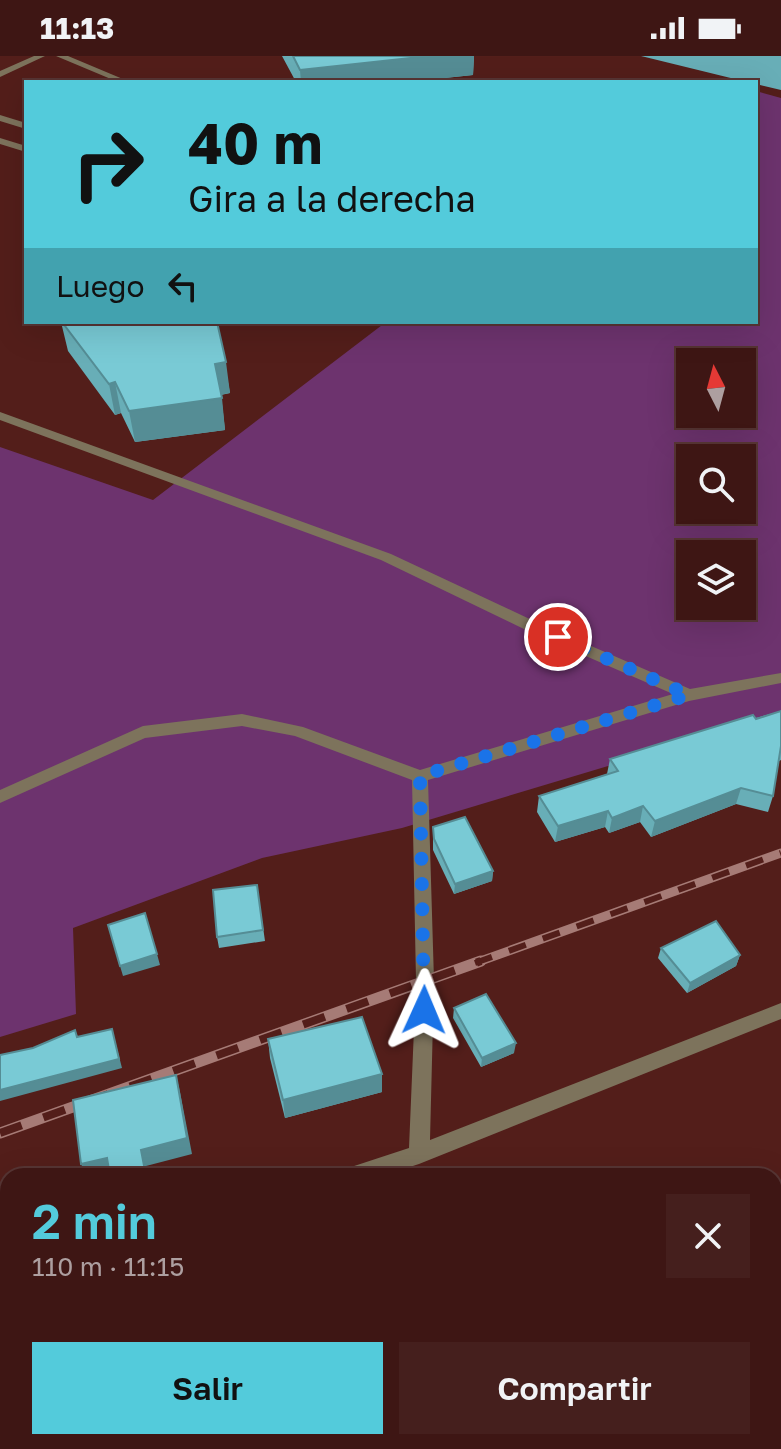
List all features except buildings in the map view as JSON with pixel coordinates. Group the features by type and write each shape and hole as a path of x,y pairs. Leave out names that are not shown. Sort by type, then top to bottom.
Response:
{"street":[{"path":"0,74 41,56"},
{"path":"60,56 121,80"},
{"path":"0,118 24,125"},
{"path":"0,141 24,148"},
{"path":"0,416 386,557 531,626 689,695"},
{"path":"0,797 143,732 242,720 297,731 420,776 689,695 781,678"},
{"path":"419,1154 425,981 420,776"},
{"path":"376,1168 781,1011"}],"shaded area":[{"path":"758,92 781,98 781,714 402,828 262,858 73,928 76,1014 0,1037 0,447 153,500 383,324 758,324"}],"railway":[{"path":"475,963 781,853"},
{"path":"0,1133 481,961"}],"route":[{"path":"424,1010 420,776 689,695 558,637"}]}
